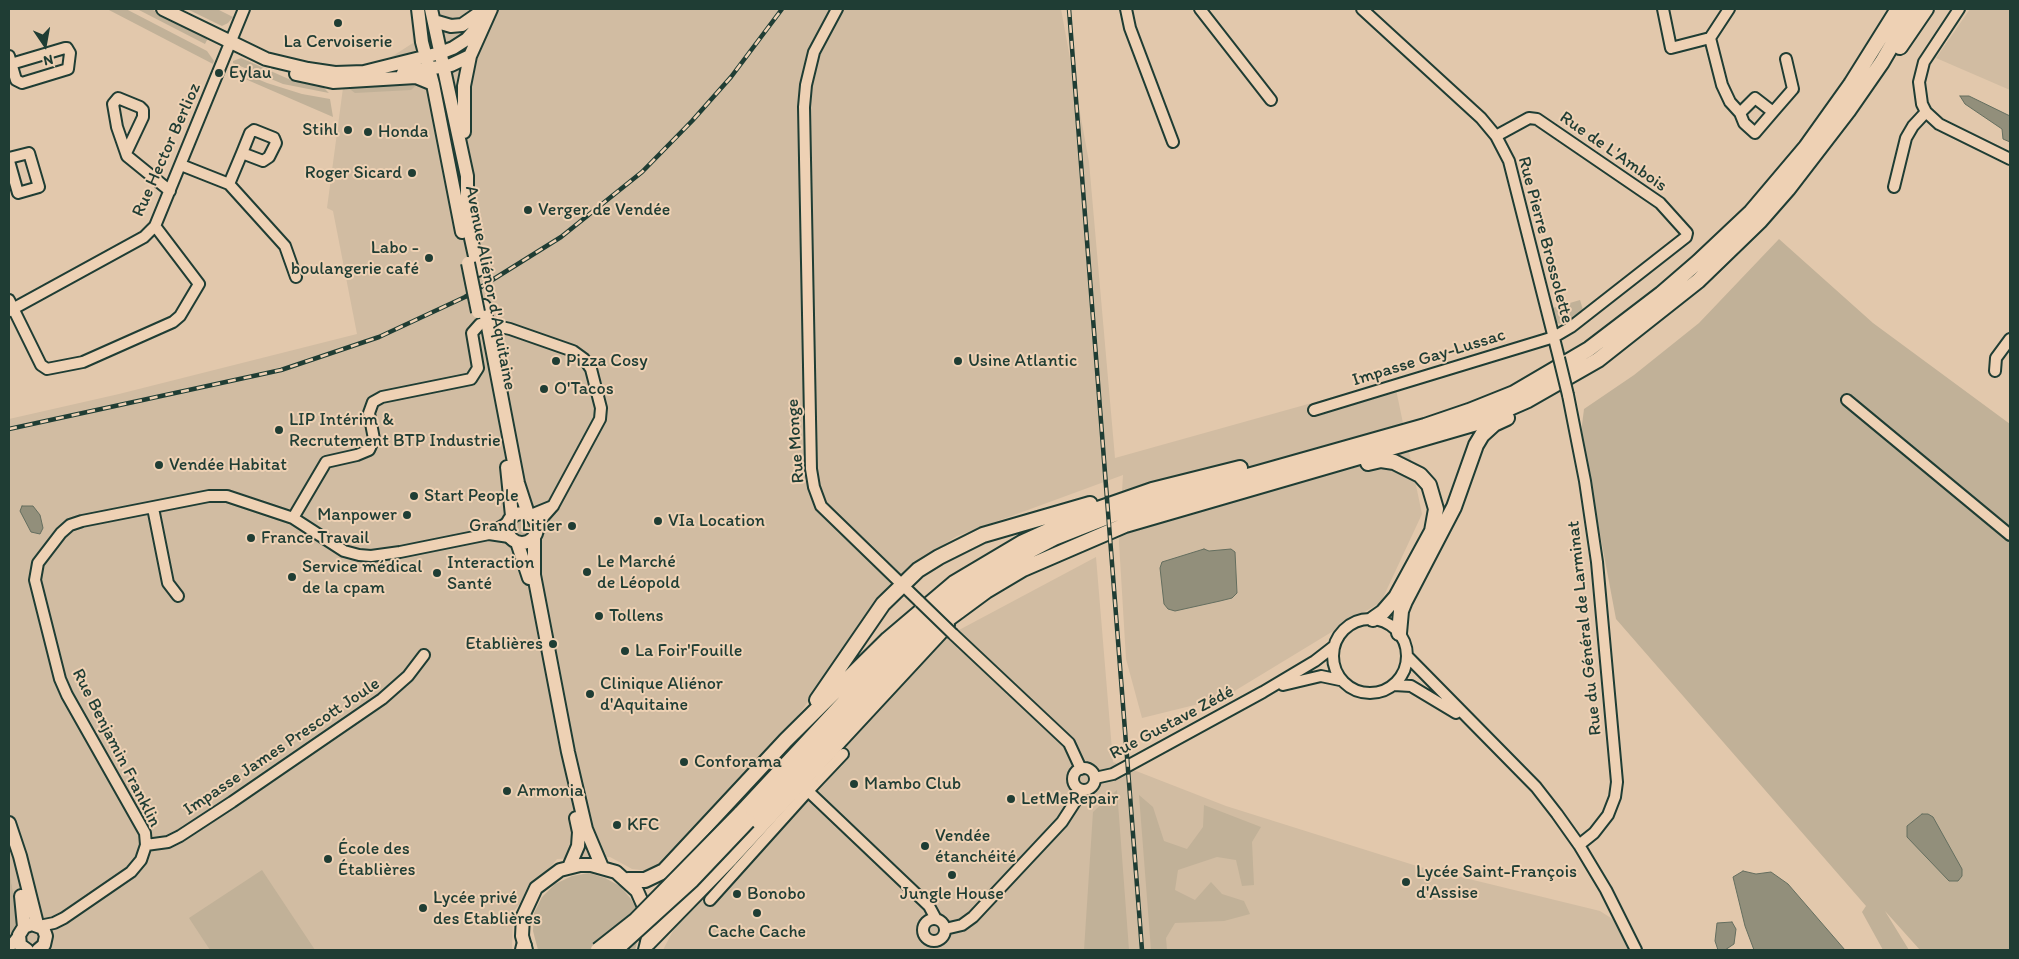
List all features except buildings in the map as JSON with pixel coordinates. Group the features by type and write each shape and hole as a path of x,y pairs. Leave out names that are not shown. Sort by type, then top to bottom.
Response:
{"highway":[{"path":"1810,151 1818,119 1860,62 1891,9"},
{"path":"615,950 692,880 824,722 903,640 965,590 1016,558 1063,534 1120,512 1425,426 1487,404 1546,376 1590,349 1698,262 1751,212 1810,151 1898,9"},
{"path":"598,950 636,920 744,817 910,647 958,610 1023,569 1125,526 1473,424 1528,400 1598,360 1698,281 1760,221 1810,151 1882,62 1913,9"},
{"path":"1810,151 1840,134 1926,9"},
{"path":"1399,633 1401,611 1405,600 1454,508 1476,445 1488,430 1517,413 1528,400"},
{"path":"628,880 645,880 656,876 664,870 786,740 888,638 954,583 1055,526 1152,490 1322,447 1344,449"},
{"path":"1340,464 1357,466 1381,460 1408,467 1420,475 1429,486 1436,509 1432,531 1396,597 1383,612 1372,619"},
{"path":"786,740 825,690 860,635 901,585 939,557 983,535 1137,491 1152,490"},
{"path":"647,947 909,664 939,635 958,610"}],"main road":[{"path":"163,9 266,59 284,70 310,78 334,82 416,77 434,84"},
{"path":"419,9 426,22 435,61"},
{"path":"431,9 434,22 435,61"},
{"path":"384,78 435,61 467,39 488,11"},
{"path":"434,22 451,26 462,25 488,11"},
{"name":"Avenue Aliénor d'Aquitaine","path":"467,176 470,167 464,130 463,97 470,56 488,11"},
{"path":"266,59 308,69 355,73 435,61 460,61 470,56"},
{"name":"Avenue Aliénor d'Aquitaine","path":"435,61 434,84 482,317 506,464 510,520"},
{"name":"Avenue Aliénor d'Aquitaine","path":"435,61 467,176 467,220 473,267"},
{"name":"Avenue Aliénor d'Aquitaine","path":"435,61 451,140 467,202"},
{"name":"Avenue Aliénor d'Aquitaine","path":"482,317 518,483 532,518"},
{"path":"569,867 578,846 579,832 529,577 513,539 510,520 520,513 532,518 534,575 568,752 586,829 602,867"},
{"path":"513,539 526,543 534,537"},
{"path":"9,823 20,856 30,928 20,945 24,950"},
{"path":"9,832 23,906 30,928"},
{"path":"524,949 522,926 530,897 543,881 569,867 586,865 602,867 628,880 637,891 646,909 650,930 647,947"},
{"path":"30,928 45,932 44,946"}],"street":[{"name":"Rue Hector Berlioz","path":"10,307 144,236 155,226 244,9"},
{"name":"Rue Monge","path":"837,9 814,52 806,85 805,100 811,469 814,487 821,506 901,585 1069,743 1080,769"},
{"path":"1126,9 1130,28 1174,142"},
{"path":"1200,9 1271,100"},
{"name":"Rue Pierre Brossolette","path":"1362,9 1481,118 1496,136 1509,161 1568,395"},
{"path":"1663,9 1671,48 1710,38 1729,9"},
{"path":"1959,9 1924,62 1919,82 1926,112 1939,124 2010,159"},
{"path":"1710,38 1722,84 1730,102 1740,113 1744,124 1755,133 1793,89 1786,59"},
{"path":"65,48 70,53 69,66 64,71 22,83 16,80 10,60 65,48"},
{"path":"126,153 143,117 143,110 140,106 118,98 113,104 126,153 132,162 170,191"},
{"path":"1740,113 1755,98 1773,112"},
{"path":"1894,187 1906,138 1913,126 1926,112"},
{"name":"Rue de L'Ambois","path":"1496,136 1528,118 1537,119 1660,203 1686,233 1686,237 1571,327 1554,336"},
{"path":"229,184 242,153"},
{"path":"181,165 229,184 286,246 296,276"},
{"path":"10,307 41,365 47,369 83,362 173,322 180,316 199,284 155,226"},
{"path":"293,518 326,462 357,455 369,450 374,439 369,413 373,402 382,397 471,379 478,368 472,332 482,317 573,351 591,369 601,408 600,419 553,506 532,518"},
{"name":"Impasse Gay-Lussac","path":"1314,410 1554,336"},
{"path":"1995,372 1996,358 2010,339"},
{"name":"Rue du Général de Larminat","path":"1568,395 1585,480 1597,562 1617,782 1615,797 1608,815 1594,833 1579,845"},
{"path":"1847,400 2010,535"},
{"name":"Rue Benjamin Franklin","path":"64,918 131,872 141,860 146,845 145,833 67,695 60,679 35,580 38,563 61,533 70,525 209,496 227,496 293,518 344,551 371,556 489,534 513,539"},
{"path":"153,508 168,583 178,596"},
{"name":"Rue Benjamin Franklin","path":"489,534 510,520"},
{"path":"1372,619 1392,626 1399,633 1405,644 1406,667 1394,685 1386,690 1368,694 1350,689 1340,680 1334,670 1333,647 1342,631 1350,624 1372,619"},
{"name":"Rue Gustave Zédé","path":"1096,778 1113,774 1263,692 1316,661 1333,647"},
{"name":"Impasse James Prescott Joule","path":"146,845 168,842 180,836 272,775 395,690 424,656"},
{"path":"1407,656 1536,787 1579,845 1606,890 1636,950"},
{"name":"Rue Gustave Zédé","path":"1263,692 1300,680 1321,676 1340,680"},
{"path":"1394,685 1411,686 1431,696 1482,734"},
{"path":"710,900 843,754"},
{"path":"1080,769 1090,770 1096,778 1092,788 1082,790 1076,787 1073,780 1075,773 1080,769"},
{"path":"945,929 962,925 973,917 1062,822 1082,790"},
{"path":"808,791 929,906 936,919 943,924 945,929 943,936 932,945 924,932 926,923 922,900"},
{"path":"9,948 30,928 54,923 64,918"},
{"path":"44,946 64,918"},
{"path":"926,923 936,919"}],"shaded area":[{"path":"107,9 126,9 207,51 214,61 213,64"},
{"path":"137,9 151,9 208,38 205,44"},
{"path":"187,9 217,9 233,17 222,26"},
{"path":"410,9 1061,9 1089,162 1115,458 1394,380 1422,514 1381,602 1223,698 1142,718 1126,659 1119,542 1123,475 957,536 909,567 884,592 800,713 666,861 649,871 632,869 610,857 557,859 513,912 512,950 9,950 9,940 18,918 9,870 9,419 119,394 357,334 333,211 327,208 343,88 413,43"},
{"path":"1970,9 2010,9 2010,90 1936,58"},
{"path":"241,58 291,80 323,87 329,93 283,84 233,63 233,61"},
{"path":"231,68 267,83 302,94 330,99 333,117 229,72"},
{"path":"400,82 419,83 411,90 355,93 347,87 378,87"},
{"path":"1960,96 1969,96 2010,116 2010,142 2003,139 2002,129 1965,104"},
{"path":"1779,239 1873,323 2010,424 2010,950 1920,950 1885,911 1909,950 1883,950 1862,912 1866,906 1616,619 1581,433 1584,409 1634,375 1699,323"},
{"path":"1580,300 1584,313 1568,325 1556,323 1553,316 1553,308"},
{"path":"22,506 33,506 40,515 43,528 40,534 31,532 20,511"},
{"path":"523,520 529,523 532,529 529,535 523,538 517,535 514,529 517,523"},
{"path":"1204,549 1209,551 1231,549 1235,552 1237,593 1232,598 1220,601 1175,611 1168,609 1164,604 1160,568 1162,562"},
{"path":"1096,557 1113,762 1226,806 1420,867 1600,911 1636,934 1636,950 663,950 674,929 944,638"},
{"path":"1117,790 1129,950 1084,950 1093,812"},
{"path":"1139,795 1153,807 1164,841 1187,849 1203,827 1204,805 1261,827 1252,842 1254,885 1242,886 1236,860 1217,857 1178,870 1175,890 1195,900 1211,882 1222,894 1244,901 1250,914 1224,921 1175,923 1166,938 1167,950 1151,950"},
{"path":"1922,814 1928,814 1933,817 1962,869 1962,876 1958,881 1949,881 1907,837 1907,826"},
{"path":"9,870 18,918 9,940"},
{"path":"262,870 315,950 210,950 189,918"},
{"path":"1743,871 1756,874 1771,872 1788,884 1845,950 1754,950 1745,926 1733,877"},
{"path":"589,873 605,878 620,886 631,899 638,912 640,931 635,950 538,950 533,931 534,913 542,897 555,884 572,876"},
{"path":"1732,922 1736,929 1734,944 1725,950 1718,950 1715,941 1717,923"}],"railway":[{"path":"9,429 281,370 379,337 465,297 561,237 642,172 692,121 731,77 782,9"},
{"path":"1069,9 1142,950"}],"place":[{"name":"La Cervoiserie","path":"338,23"},
{"name":"Eylau","path":"219,73"},
{"name":"Stihl","path":"348,130"},
{"name":"Honda","path":"368,132"},
{"name":"Roger Sicard","path":"412,173"},
{"name":"Verger de Vendée","path":"528,210"},
{"name":"Labo - boulangerie café","path":"429,258"},
{"name":"Pizza Cosy","path":"556,361"},
{"name":"Usine Atlantic","path":"958,361"},
{"name":"O'Tacos","path":"544,389"},
{"name":"LIP Intérim & Recrutement BTP Industrie","path":"279,430"},
{"name":"Vendée Habitat","path":"159,465"},
{"name":"Start People","path":"414,496"},
{"name":"Manpower","path":"407,515"},
{"name":"VIa Location","path":"658,521"},
{"name":"Grand Litier","path":"572,526"},
{"name":"France Travail","path":"251,538"},
{"name":"Le Marché de Léopold","path":"587,572"},
{"name":"Interaction Santé","path":"437,573"},
{"name":"Service médical de la cpam","path":"292,577"},
{"name":"Tollens","path":"599,616"},
{"name":"Etablières","path":"553,644"},
{"name":"La Foir'Fouille","path":"625,651"},
{"name":"Clinique Aliénor d'Aquitaine","path":"590,694"},
{"name":"Conforama","path":"684,762"},
{"name":"Mambo Club","path":"854,784"},
{"name":"Armonia","path":"507,791"},
{"name":"LetMeRepair","path":"1011,799"},
{"name":"KFC","path":"617,825"},
{"name":"Vendée étanchéité","path":"925,846"},
{"name":"École des Établières","path":"328,859"},
{"name":"Jungle House","path":"952,875"},
{"name":"Lycée Saint-François d'Assise","path":"1406,882"},
{"name":"Bonobo","path":"737,894"},
{"name":"Lycée privé des Etablières","path":"423,908"},
{"name":"Cache Cache","path":"757,913"}]}
